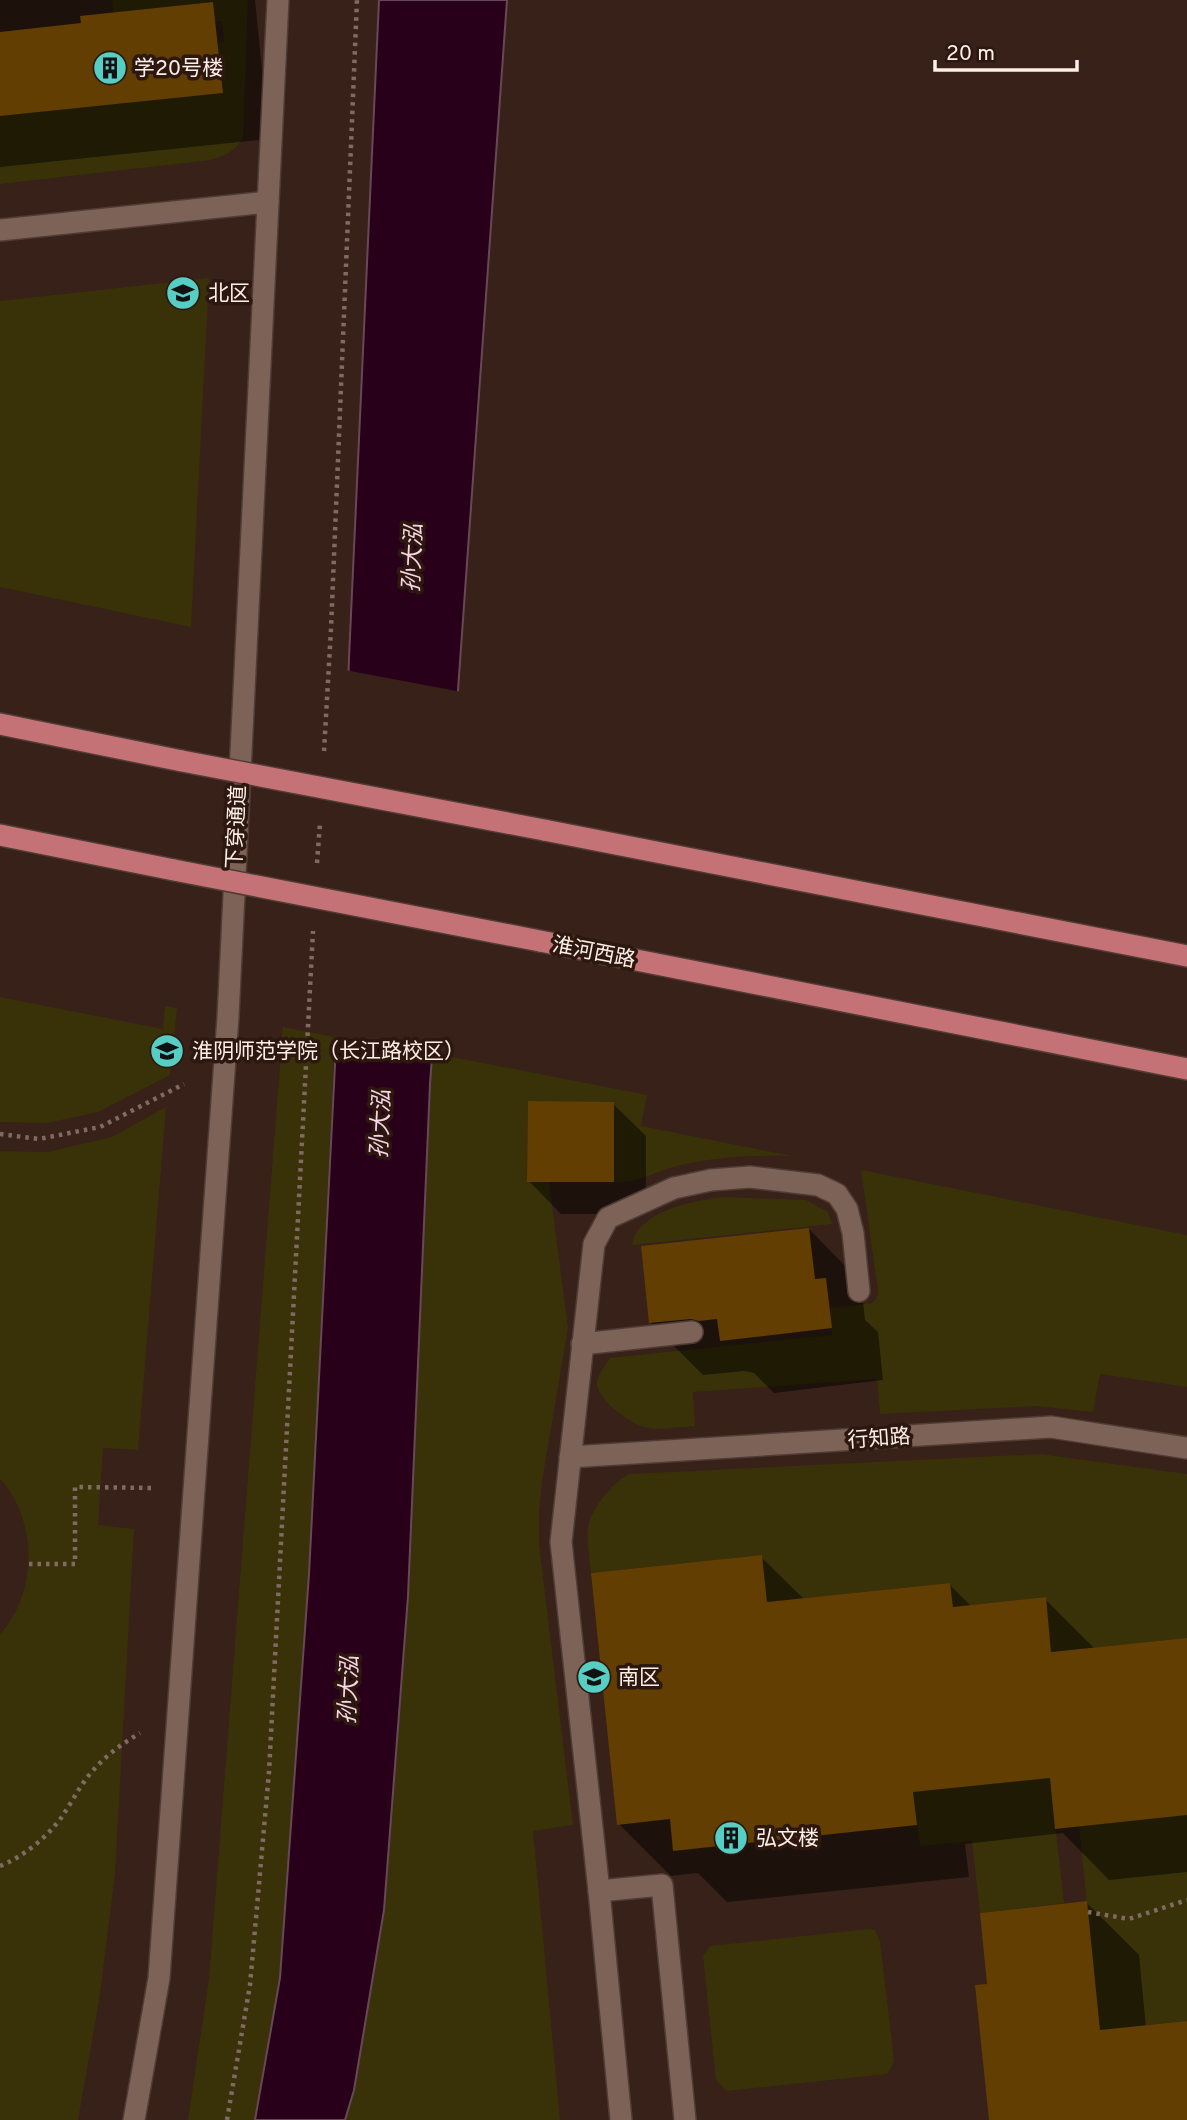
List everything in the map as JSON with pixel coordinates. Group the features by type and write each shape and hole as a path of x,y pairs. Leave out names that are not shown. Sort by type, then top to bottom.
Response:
{"main road":[{"path":"0,724 1187,956"},
{"name":"淮河西路","path":"0,835 1187,1069"}],"lane":[{"name":"下穿通道","path":"134,2120 159,1978 228,1017 278,0"},
{"path":"0,230 268,201"},
{"path":"621,2120 561,1542 594,1244 608,1218 674,1188 711,1180 750,1177 818,1185 837,1194 847,1209 853,1233 859,1291"},
{"path":"582,1344 692,1332"},
{"name":"行知路","path":"570,1457 1051,1427 1187,1448"},
{"path":"599,1891 662,1885 685,2120"}],"path":[{"path":"324,754 357,0"},
{"path":"317,866 321,810"},
{"path":"227,2120 250,1985 269,1772 314,921"},
{"path":"0,1134 38,1139 100,1127 184,1084"},
{"path":"29,1564 75,1564 75,1487 156,1489"},
{"path":"0,1866 46,1835 62,1817 96,1767 111,1752 140,1733"},
{"path":"1088,1912 1129,1919 1187,1900"}],"shaded area":[{"path":"112,0 248,0 241,141 230,152 211,160 0,184 0,116 223,93 218,43 224,42 222,21 215,21 213,2 114,19"},
{"path":"209,278 191,627 0,587 0,301"},
{"path":"0,997 163,1029 165,1006 177,1008 170,1075 98,1112 47,1123 0,1122"},
{"path":"283,1027 335,1037 309,1574 280,1978 255,2120 188,2120 209,1979"},
{"path":"432,1053 647,1095 641,1126 792,1156 706,1160 631,1181 614,1182 614,1102 528,1102 527,1181 549,1182 568,1328 542,1481 539,1544 573,1825 533,1831 560,2120 345,2120 354,2090 384,1910 408,1596"},
{"path":"166,1107 138,1450 103,1448 98,1525 134,1529 115,1874 99,2001 78,2120 0,2120 0,1634 21,1598 27,1578 28,1556 27,1535 21,1515 0,1479 0,1151 48,1152 112,1137"},
{"path":"861,1170 1187,1235 1187,1387 1100,1374 1093,1412 1036,1406 880,1414 877,1379 693,1392 695,1426 662,1429 638,1425 608,1403 598,1389 597,1380 610,1358 832,1335 830,1308 873,1303 878,1291"},
{"path":"725,1197 806,1200 828,1212 832,1224 632,1245 645,1223 656,1215 684,1204"},
{"path":"1040,1454 1187,1474 1187,1638 1051,1652 1045,1597 953,1607 950,1583 767,1602 762,1555 591,1573 587,1538 590,1519 604,1496 629,1474"},
{"path":"1050,1778 1064,1903 980,1913 972,1841 920,1846 913,1792"},
{"path":"1187,1815 1187,2021 1100,2030 1079,1826"},
{"path":"875,1930 880,1941 894,2060 887,2074 726,2091 716,2080 703,1956 710,1946"}],"water":[{"name":"孙大泓","path":"379,0 507,0 430,1084 408,1596 384,1910 354,2090 345,2120 255,2120 280,1978 309,1574 335,1065 349,658"}],"pier":[{"path":"345,670 462,692 436,1054 332,1036"}],"building":[{"name":"学20号楼","path":"213,2 223,93 0,116 0,32 81,23 80,16"},
{"path":"528,1101 614,1102 614,1182 527,1182"},
{"path":"809,1228 815,1279 826,1278 832,1328 720,1341 717,1319 649,1323 641,1246"},
{"name":"弘文楼","path":"762,1555 767,1602 950,1583 953,1607 1046,1597 1051,1652 1187,1638 1187,1815 1055,1829 1050,1778 913,1792 917,1825 673,1851 670,1819 617,1825 591,1573"},
{"path":"1087,1901 1100,2030 1187,2021 1187,2120 989,2120 975,1985 987,1984 980,1913"}],"place":[{"name":"学20号楼","path":"110,68"},
{"name":"北区","path":"183,293"},
{"name":"淮阴师范学院（长江路校区）","path":"167,1051"},
{"name":"南区","path":"594,1677"},
{"name":"弘文楼","path":"731,1838"}]}
